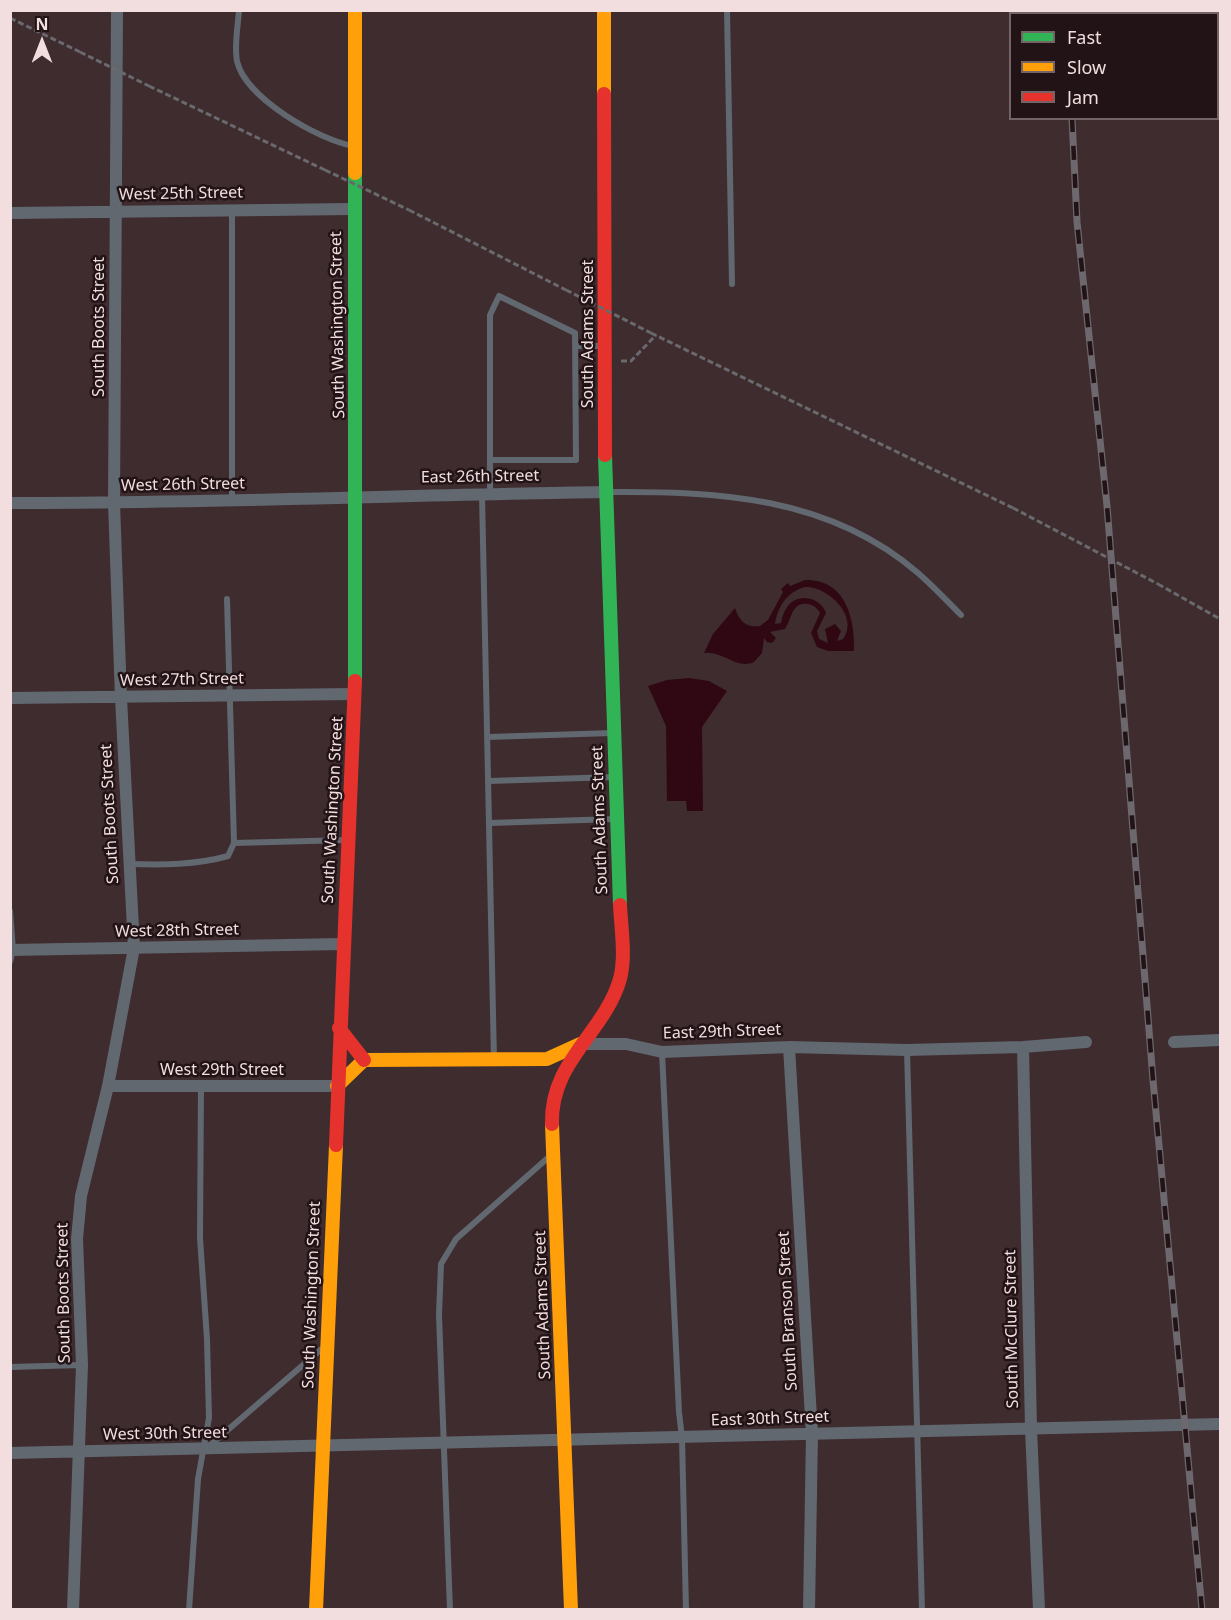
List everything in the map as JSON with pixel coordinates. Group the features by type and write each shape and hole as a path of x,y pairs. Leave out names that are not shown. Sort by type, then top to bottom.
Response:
{"main road":[{"name":"South Washington Street","path":"316,1610 321,1446 328,1344 339,1028 355,694 353,146 355,10"},
{"name":"South Adams Street","path":"572,1610 552,1118 556,1086 581,1044 608,1008 620,978 622,955 612,733 605,492 604,10"},
{"path":"337,1086 364,1060 339,1028"},
{"name":"East 29th Street","path":"364,1060 547,1059 581,1044"}],"street":[{"name":"South Boots Street","path":"73,1610 82,1365 77,1239 81,1196 108,1086 134,948 114,503 117,10"},
{"name":"West 25th Street","path":"10,213 353,209"},
{"name":"East 26th Street","path":"356,496 605,492"},
{"name":"West 26th Street","path":"10,503 232,501 356,496"},
{"name":"West 27th Street","path":"10,698 355,694"},
{"name":"West 28th Street","path":"11,954 134,948 343,944"},
{"path":"1174,1042 1221,1040"},
{"name":"East 29th Street","path":"581,1044 626,1044 662,1052 789,1047 907,1050 1023,1047 1086,1042"},
{"name":"South Branson Street","path":"789,1047 812,1434 809,1610"},
{"name":"South McClure Street","path":"1023,1047 1031,1429 1038,1610"},
{"name":"West 29th Street","path":"108,1086 337,1086"},
{"name":"East 30th Street","path":"321,1446 1221,1424"},
{"name":"West 30th Street","path":"10,1453 321,1446"}],"lane":[{"path":"239,10 237,62 252,86 304,127 338,143 353,146"},
{"path":"726,10 732,284"},
{"path":"232,210 232,501"},
{"path":"489,460 576,460 575,333 499,296 489,315 489,460 485,494 495,1061"},
{"path":"575,346 604,346"},
{"path":"605,492 708,492 795,508 835,522 874,543 917,572 961,615"},
{"path":"130,864 164,866 213,860 228,856 234,843 227,599"},
{"path":"488,737 612,733"},
{"path":"489,781 614,777"},
{"path":"490,823 616,819"},
{"path":"234,843 348,840"},
{"path":"10,911 11,954"},
{"path":"907,1050 922,1610"},
{"path":"662,1052 682,1438 686,1610"},
{"path":"189,1610 198,1479 209,1418 207,1339 200,1238 201,1086"},
{"path":"450,1610 446,1444 439,1326 441,1264 456,1239 553,1153"},
{"path":"204,1450 328,1344"},
{"path":"10,1367 82,1365"}],"path":[{"path":"10,18 409,210 651,333 1013,508 1221,618"},
{"path":"631,361 656,335"}],"shaded area":[{"path":"805,580 819,581 830,586 839,594 850,614 854,651 828,651 817,647 811,633 820,613 812,605 802,604 795,608 785,629 770,632 776,638 772,643 767,642 764,638 762,653 754,662 741,664 718,655 704,653 713,634 735,608 744,623 760,626 768,620 783,592 781,589 788,583 790,586","holes":["805,587 814,588 831,597 844,612 847,630 843,639 837,641 841,631 835,624 825,629 828,643 819,639 817,631 826,613 818,603 807,598 795,600 790,604 784,612 781,623 775,624 778,611 788,596"]},
{"path":"689,678 709,681 727,691 702,727 703,811 687,811 686,801 667,801 666,726 648,686 667,680"}],"railway":[{"path":"1072,120 1077,222 1107,506 1153,1080 1202,1610"}],"traffic: fast":[{"path":"355,173 355,681"},
{"path":"605,455 620,905"}],"traffic: slow":[{"path":"355,10 355,173"},
{"path":"604,10 604,94"},
{"path":"337,1086 364,1060 547,1059 580,1044"},
{"path":"552,1124 571,1610"},
{"path":"316,1610 336,1145"}],"traffic: jam":[{"path":"604,94 605,455"},
{"path":"336,1145 355,681"},
{"path":"552,1124 554,1102 560,1082 568,1065 602,1016 620,979 623,952 620,905"},
{"path":"339,1028 364,1060"}]}
